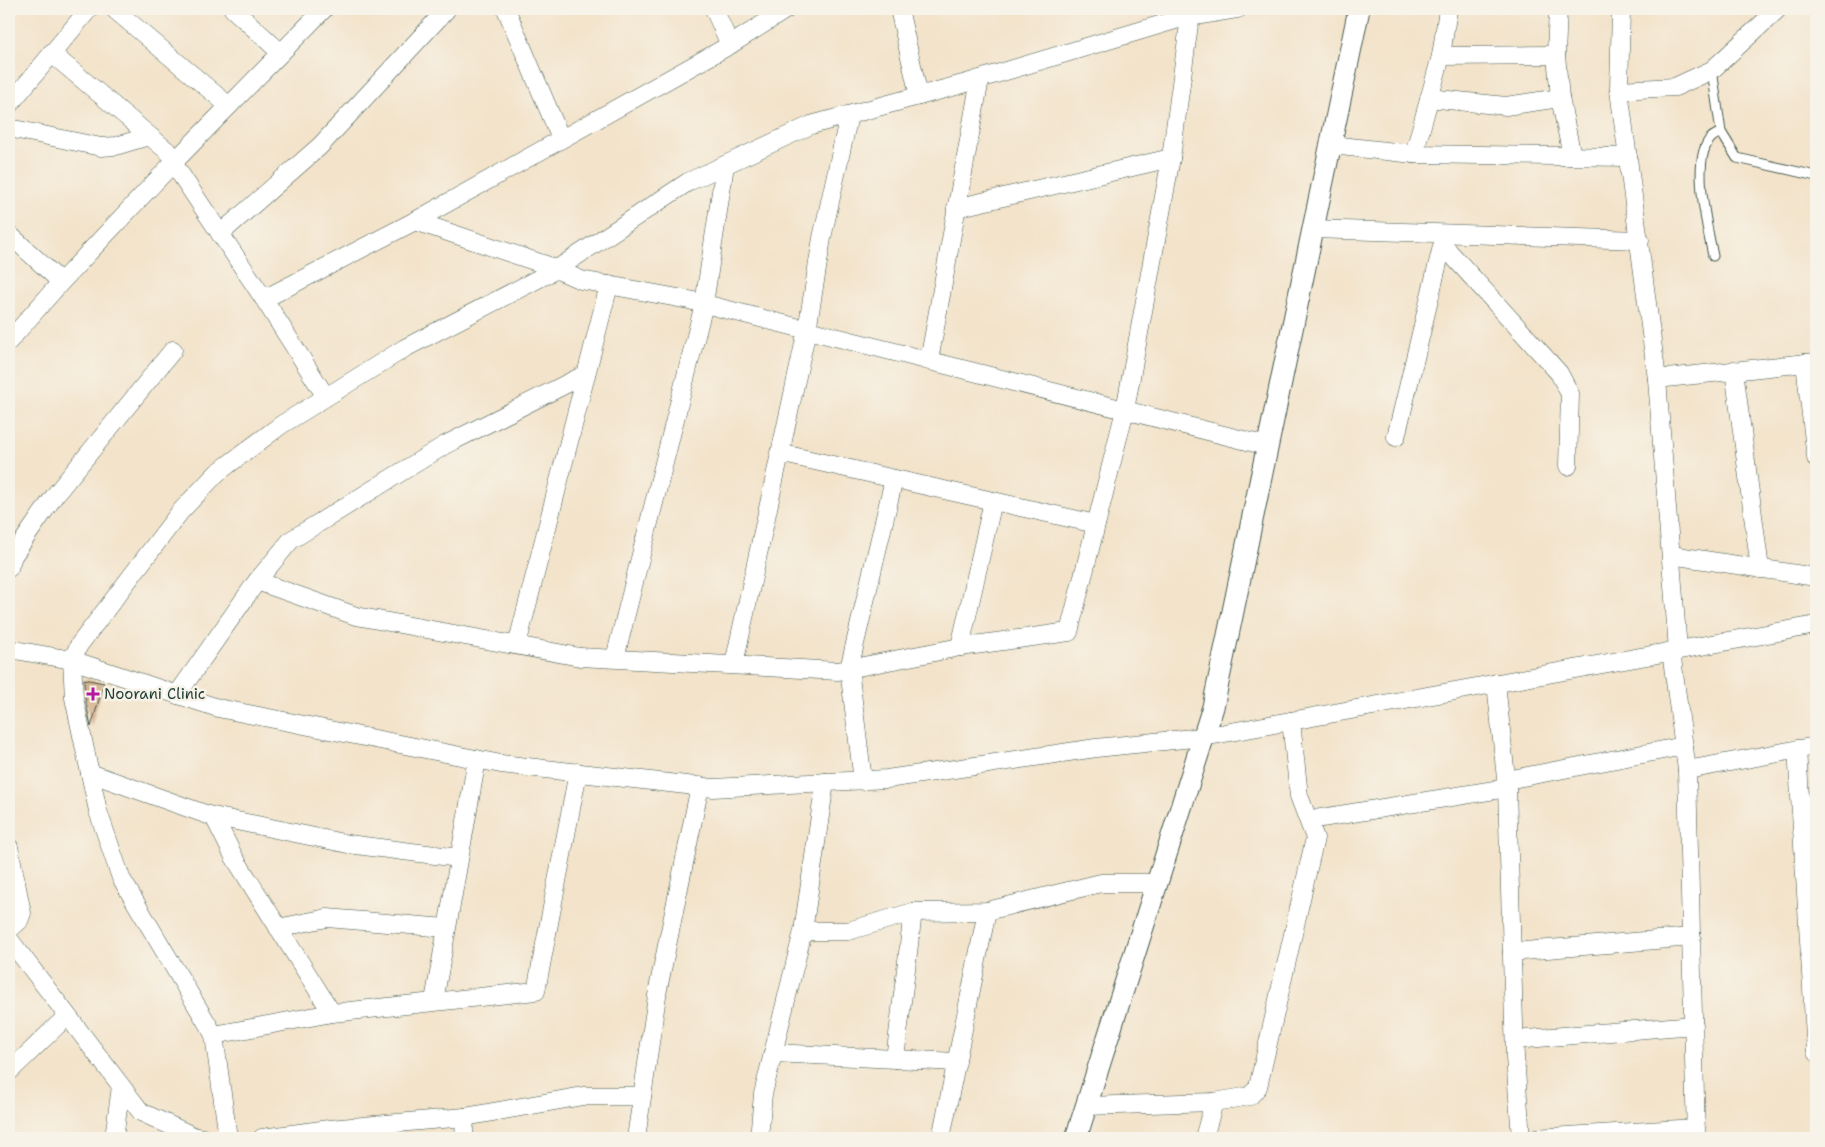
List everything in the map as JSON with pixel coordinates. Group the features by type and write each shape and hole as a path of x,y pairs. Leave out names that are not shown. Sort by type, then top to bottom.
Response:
{"street":[{"path":"9,105 89,9"},
{"path":"114,9 229,106"},
{"path":"233,9 281,53"},
{"path":"9,341 61,282 175,161 324,9"},
{"path":"220,234 320,146 447,9"},
{"path":"506,9 560,140"},
{"path":"714,9 730,45"},
{"path":"264,299 415,221 730,45 787,9"},
{"path":"899,9 919,96"},
{"path":"228,1138 214,1035 121,878 98,811 74,698 72,660 79,645 197,492 217,473 281,425 405,348 557,269 688,182 812,125 980,79 1190,17 1238,9"},
{"path":"1076,1138 1213,707 1359,9"},
{"path":"1414,154 1441,56 1448,9"},
{"path":"1558,9 1556,55 1560,98 1572,156"},
{"path":"1535,1138 1696,1133 1687,770 1674,651 1670,555 1657,379 1619,90 1621,9"},
{"path":"1619,90 1675,87 1712,70 1778,9"},
{"path":"257,581 356,616 580,656 838,671 960,647 1069,632 1124,410 1172,158 1190,17"},
{"path":"51,53 149,136 175,161 326,397"},
{"path":"1441,56 1556,55"},
{"path":"929,360 980,79"},
{"path":"1429,98 1506,106 1560,98"},
{"path":"734,664 807,330 822,238 849,115"},
{"path":"9,128 109,148 149,136"},
{"path":"1331,145 1414,154 1628,156"},
{"path":"956,208 1172,158"},
{"path":"615,658 704,304 725,165"},
{"path":"415,221 557,269 582,280 704,304 1267,446"},
{"path":"1313,229 1444,239 1640,240"},
{"path":"9,234 61,282"},
{"path":"1396,437 1444,239"},
{"path":"1444,239 1559,373 1567,386 1570,401 1568,466"},
{"path":"517,645 609,285"},
{"path":"10,559 55,495 173,350"},
{"path":"1657,379 1811,362 1816,458"},
{"path":"1734,370 1760,569"},
{"path":"177,695 257,581 291,540 444,446 586,374"},
{"path":"779,454 1096,524"},
{"path":"863,781 849,669 894,479"},
{"path":"960,647 994,501"},
{"path":"1670,555 1816,577"},
{"path":"9,649 72,660 218,708 477,759 713,788 887,779 1096,748 1203,737 1816,625"},
{"path":"1496,683 1507,784 1515,1040 1521,1138"},
{"path":"1086,1106 1214,1102 1250,1096 1258,1087 1316,838 1299,796 1291,721"},
{"path":"1310,820 1507,784 1684,746"},
{"path":"1687,770 1816,746"},
{"path":"1798,749 1815,991 1816,1052"},
{"path":"434,1001 477,759"},
{"path":"214,1035 332,1013 536,991 578,772"},
{"path":"90,774 214,817 348,844 459,858"},
{"path":"759,1138 763,1094 803,931 825,782"},
{"path":"636,1138 658,989 700,786"},
{"path":"214,817 234,857 332,1013"},
{"path":"9,847 22,913 10,941 141,1112 193,1136 203,1138"},
{"path":"803,931 848,931 912,912 987,911 1101,883 1157,883"},
{"path":"941,1138 987,911"},
{"path":"894,1059 912,912"},
{"path":"278,928 327,918 446,928"},
{"path":"1512,952 1692,936"},
{"path":"9,1072 67,1016"},
{"path":"1515,1040 1694,1025"},
{"path":"773,1053 957,1062"},
{"path":"114,1138 121,1086"},
{"path":"262,1138 347,1133 465,1117 583,1096 642,1096"},
{"path":"1204,1138 1214,1102"},
{"path":"464,1138 465,1117"}],"lane":[{"path":"1712,70 1721,132 1738,158 1816,176"},
{"path":"1713,256 1700,185 1707,145 1711,138 1721,132"}],"building":[{"path":"84,679 104,683 91,727 85,697"}],"place":[{"name":"Noorani Clinic","path":"93,694"}]}
